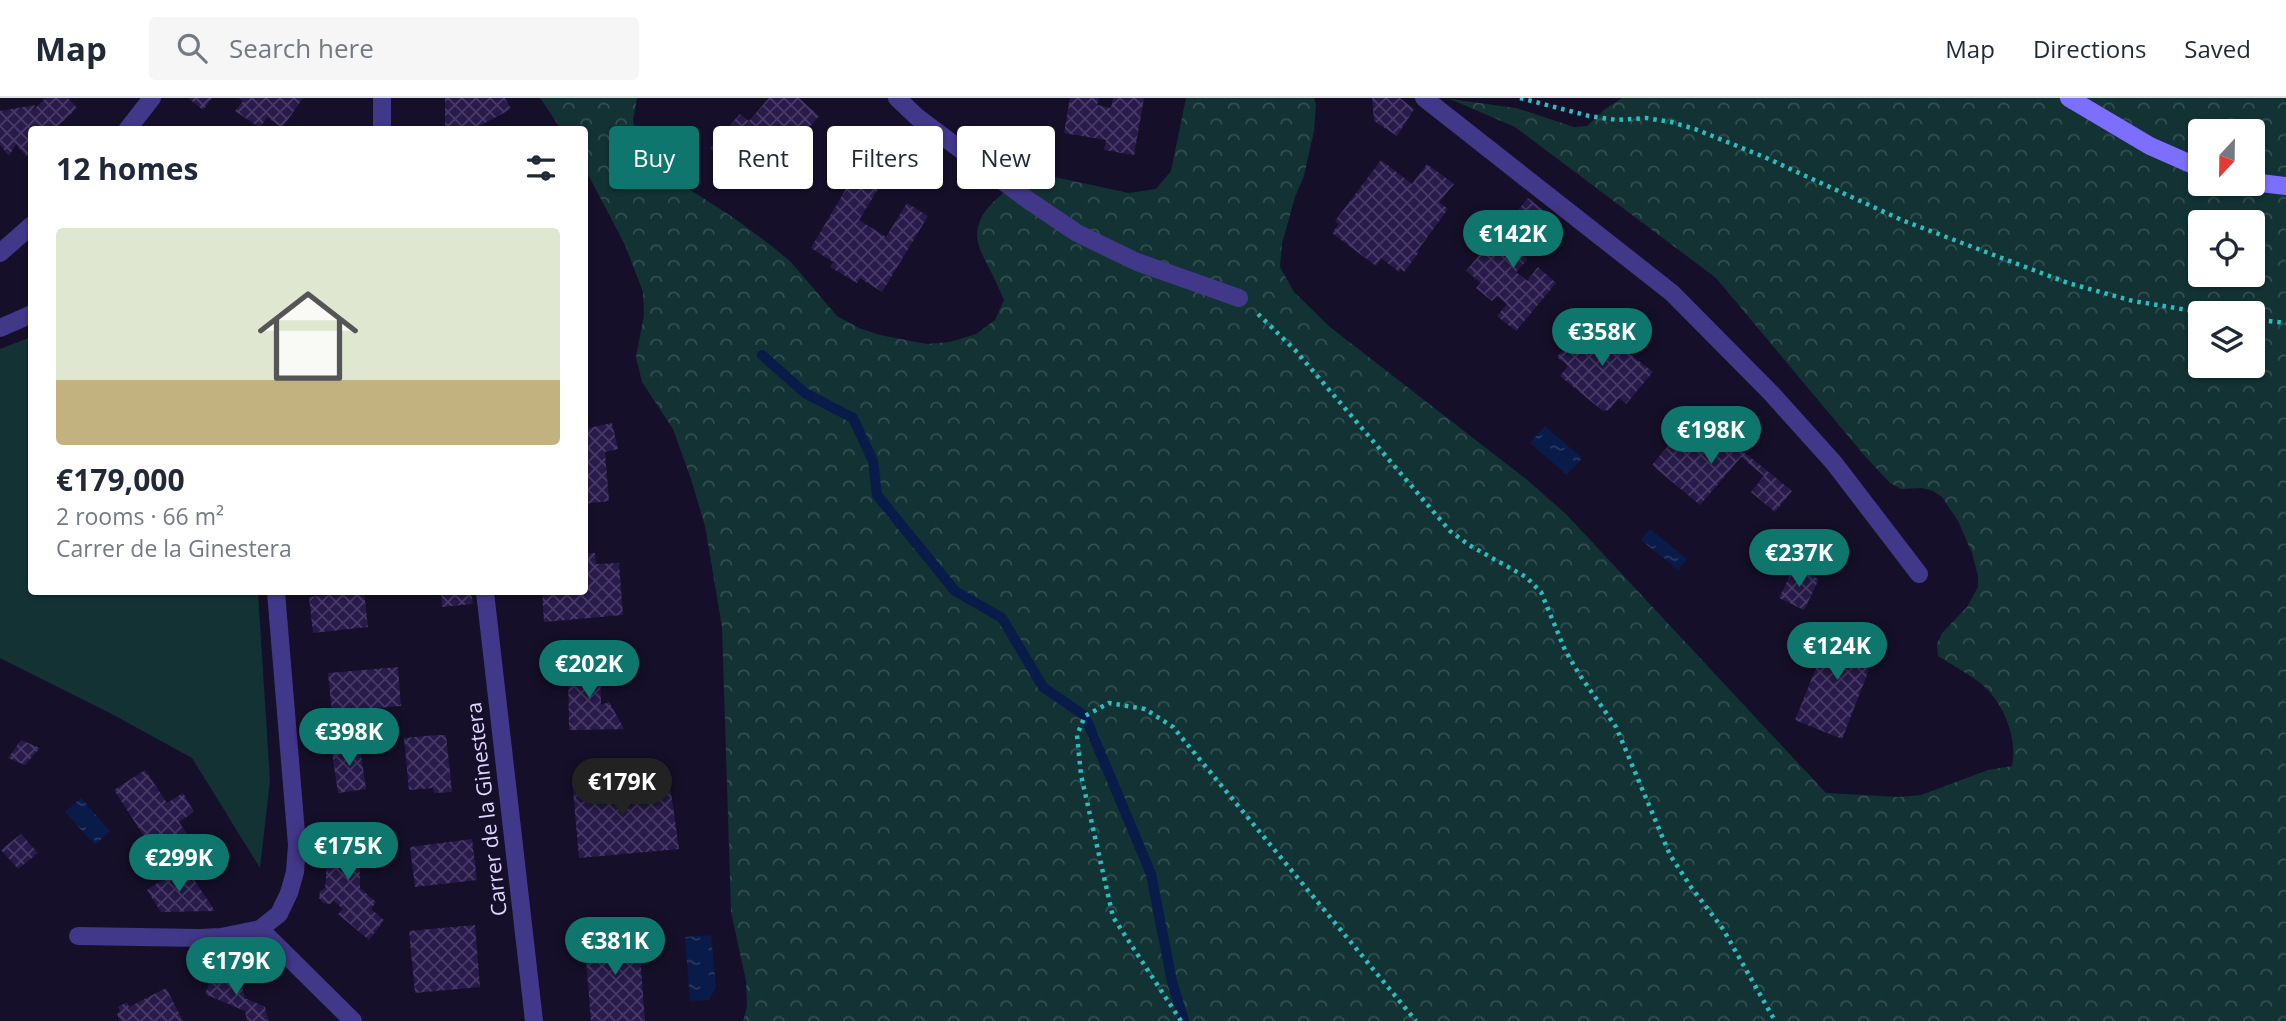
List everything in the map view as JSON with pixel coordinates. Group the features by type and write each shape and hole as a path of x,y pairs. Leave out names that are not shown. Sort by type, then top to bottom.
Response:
{"main road":[{"path":"2069,98 2150,146 2188,163"},
{"path":"2265,184 2286,186"}],"street":[{"path":"130,126 152,98"},
{"path":"382,98 382,126"},
{"path":"897,98 917,117 1077,233 1137,262 1239,298"},
{"path":"1424,98 1672,293 1771,393 1834,463 1919,574"},
{"path":"0,253 28,228"},
{"path":"0,328 28,316"},
{"path":"78,936 221,937 260,929 279,914 295,872 297,845 276,595"},
{"name":"Carrer de la Ginestera","path":"485,595 534,1021"},
{"path":"260,929 353,1021"}],"path":[{"path":"1520,98 1588,116 1617,120 1646,118 1671,122 1762,156 1904,221 2068,283 2133,301 2188,310"},
{"path":"1239,298 1295,350 1450,531 1469,545 1526,577 1541,592 1565,650 1616,727 1670,855 1723,929 1775,1021"},
{"path":"2265,321 2286,323"},
{"path":"1181,1021 1114,917 1081,775 1077,735 1085,716 1109,703 1145,709 1173,727 1416,1021"}],"green space":[{"path":"540,98 637,98 634,126 609,126 609,189 689,189 734,218 791,262 837,316 880,335 927,344 950,342 976,334 995,320 1004,300 983,256 978,242 978,229 989,207 1009,189 1055,189 1055,177 1129,193 1156,189 1171,171 1186,98 1314,98 1314,131 1304,176 1282,244 1280,267 1294,292 1330,327 1526,479 1566,514 1826,793 1898,797 1921,795 1988,770 2012,766 2013,755 2011,732 1996,699 1980,683 1938,656 1937,644 1942,633 1967,607 1978,587 1972,553 1958,521 1942,497 1922,488 1901,489 1890,483 1716,278 1515,127 1450,99 1516,108 1574,127 1587,126 1622,98 2286,98 2286,1021 743,1021 747,1007 746,981 731,912 722,627 705,526 691,479 673,429 642,382 636,357 644,315 643,292 625,245 588,175 588,126 559,126"},
{"path":"28,338 28,595 258,595 270,781 260,868 192,758 0,658 0,349"}],"water":[{"path":"1545,426 1582,458 1567,475 1530,443"},
{"path":"1650,529 1687,559 1678,570 1641,540"},
{"path":"81,798 110,831 95,845 65,812"},
{"path":"711,935 716,988 708,1000 690,1001 685,937"}],"building":[{"path":"46,98 68,98 77,108 58,126 28,126 28,154 26,156 16,144 9,156 0,145 0,111 35,105 32,111"},
{"path":"188,98 212,98 203,110"},
{"path":"239,98 303,98 283,126 267,117 261,126 257,126 235,111 243,101"},
{"path":"445,98 505,98 511,109 479,126 445,126"},
{"path":"769,98 799,98 819,116 810,126 729,126 740,114 749,121"},
{"path":"1070,98 1099,98 1097,105 1111,108 1113,98 1144,98 1134,155 1104,150 1106,140 1064,133"},
{"path":"1372,98 1400,98 1414,109 1397,136 1374,121"},
{"path":"1381,160 1412,184 1427,164 1454,184 1439,202 1448,209 1404,272 1401,269 1399,272 1381,258 1376,266 1332,233 1339,224 1335,221"},
{"path":"846,189 878,189 859,220 886,237 907,203 928,216 882,292 860,278 857,283 830,267 833,262 811,248"},
{"path":"1528,198 1548,214 1518,250 1528,259 1516,272 1527,281 1538,267 1556,283 1516,331 1497,316 1507,304 1497,296 1492,301 1476,288 1481,283 1466,271 1497,234 1512,246 1522,233 1508,222"},
{"path":"1588,321 1653,372 1626,404 1619,398 1608,411 1603,411 1560,376 1568,366 1557,357"},
{"path":"1694,415 1736,453 1740,449 1792,491 1775,512 1751,492 1764,476 1741,457 1700,505 1652,465"},
{"path":"612,423 618,449 605,452 609,501 588,504 588,428"},
{"path":"588,553 595,553 596,564 619,563 623,615 544,622 542,595 588,595"},
{"path":"1794,567 1819,579 1804,610 1779,598"},
{"path":"364,595 368,627 313,633 309,597"},
{"path":"441,595 472,595 473,604 442,607"},
{"path":"1833,626 1879,644 1842,739 1795,720"},
{"path":"568,664 600,664 601,705 609,702 624,729 569,730"},
{"path":"398,667 401,706 332,712 328,673"},
{"path":"446,735 452,792 434,793 433,788 409,790 404,738"},
{"path":"21,740 40,748 25,765 8,758"},
{"path":"359,742 366,789 338,793 331,746"},
{"path":"145,770 167,803 183,793 194,812 179,822 188,836 192,834 199,844 159,870 152,860 157,856 114,790"},
{"path":"626,775 627,790 670,786 679,849 579,858 572,779"},
{"path":"359,830 360,888 376,902 371,909 384,920 369,940 338,914 343,909 334,901 330,904 323,903 319,898 326,880 326,831"},
{"path":"21,834 38,853 18,869 1,850"},
{"path":"472,839 477,880 415,887 410,847"},
{"path":"184,865 215,911 161,912 147,890"},
{"path":"475,925 480,987 415,993 409,931"},
{"path":"638,930 645,1021 591,1021 584,935"},
{"path":"239,975 245,998 265,1007 268,1021 247,1021 245,1011 205,994 211,979"},
{"path":"166,988 183,1021 120,1021 118,1007 127,1002 129,1007"}],"waterway":[{"path":"762,355 805,393 853,418 873,461 877,495 955,591 1002,618 1043,687 1085,716 1151,874 1172,982 1184,1021"}]}
